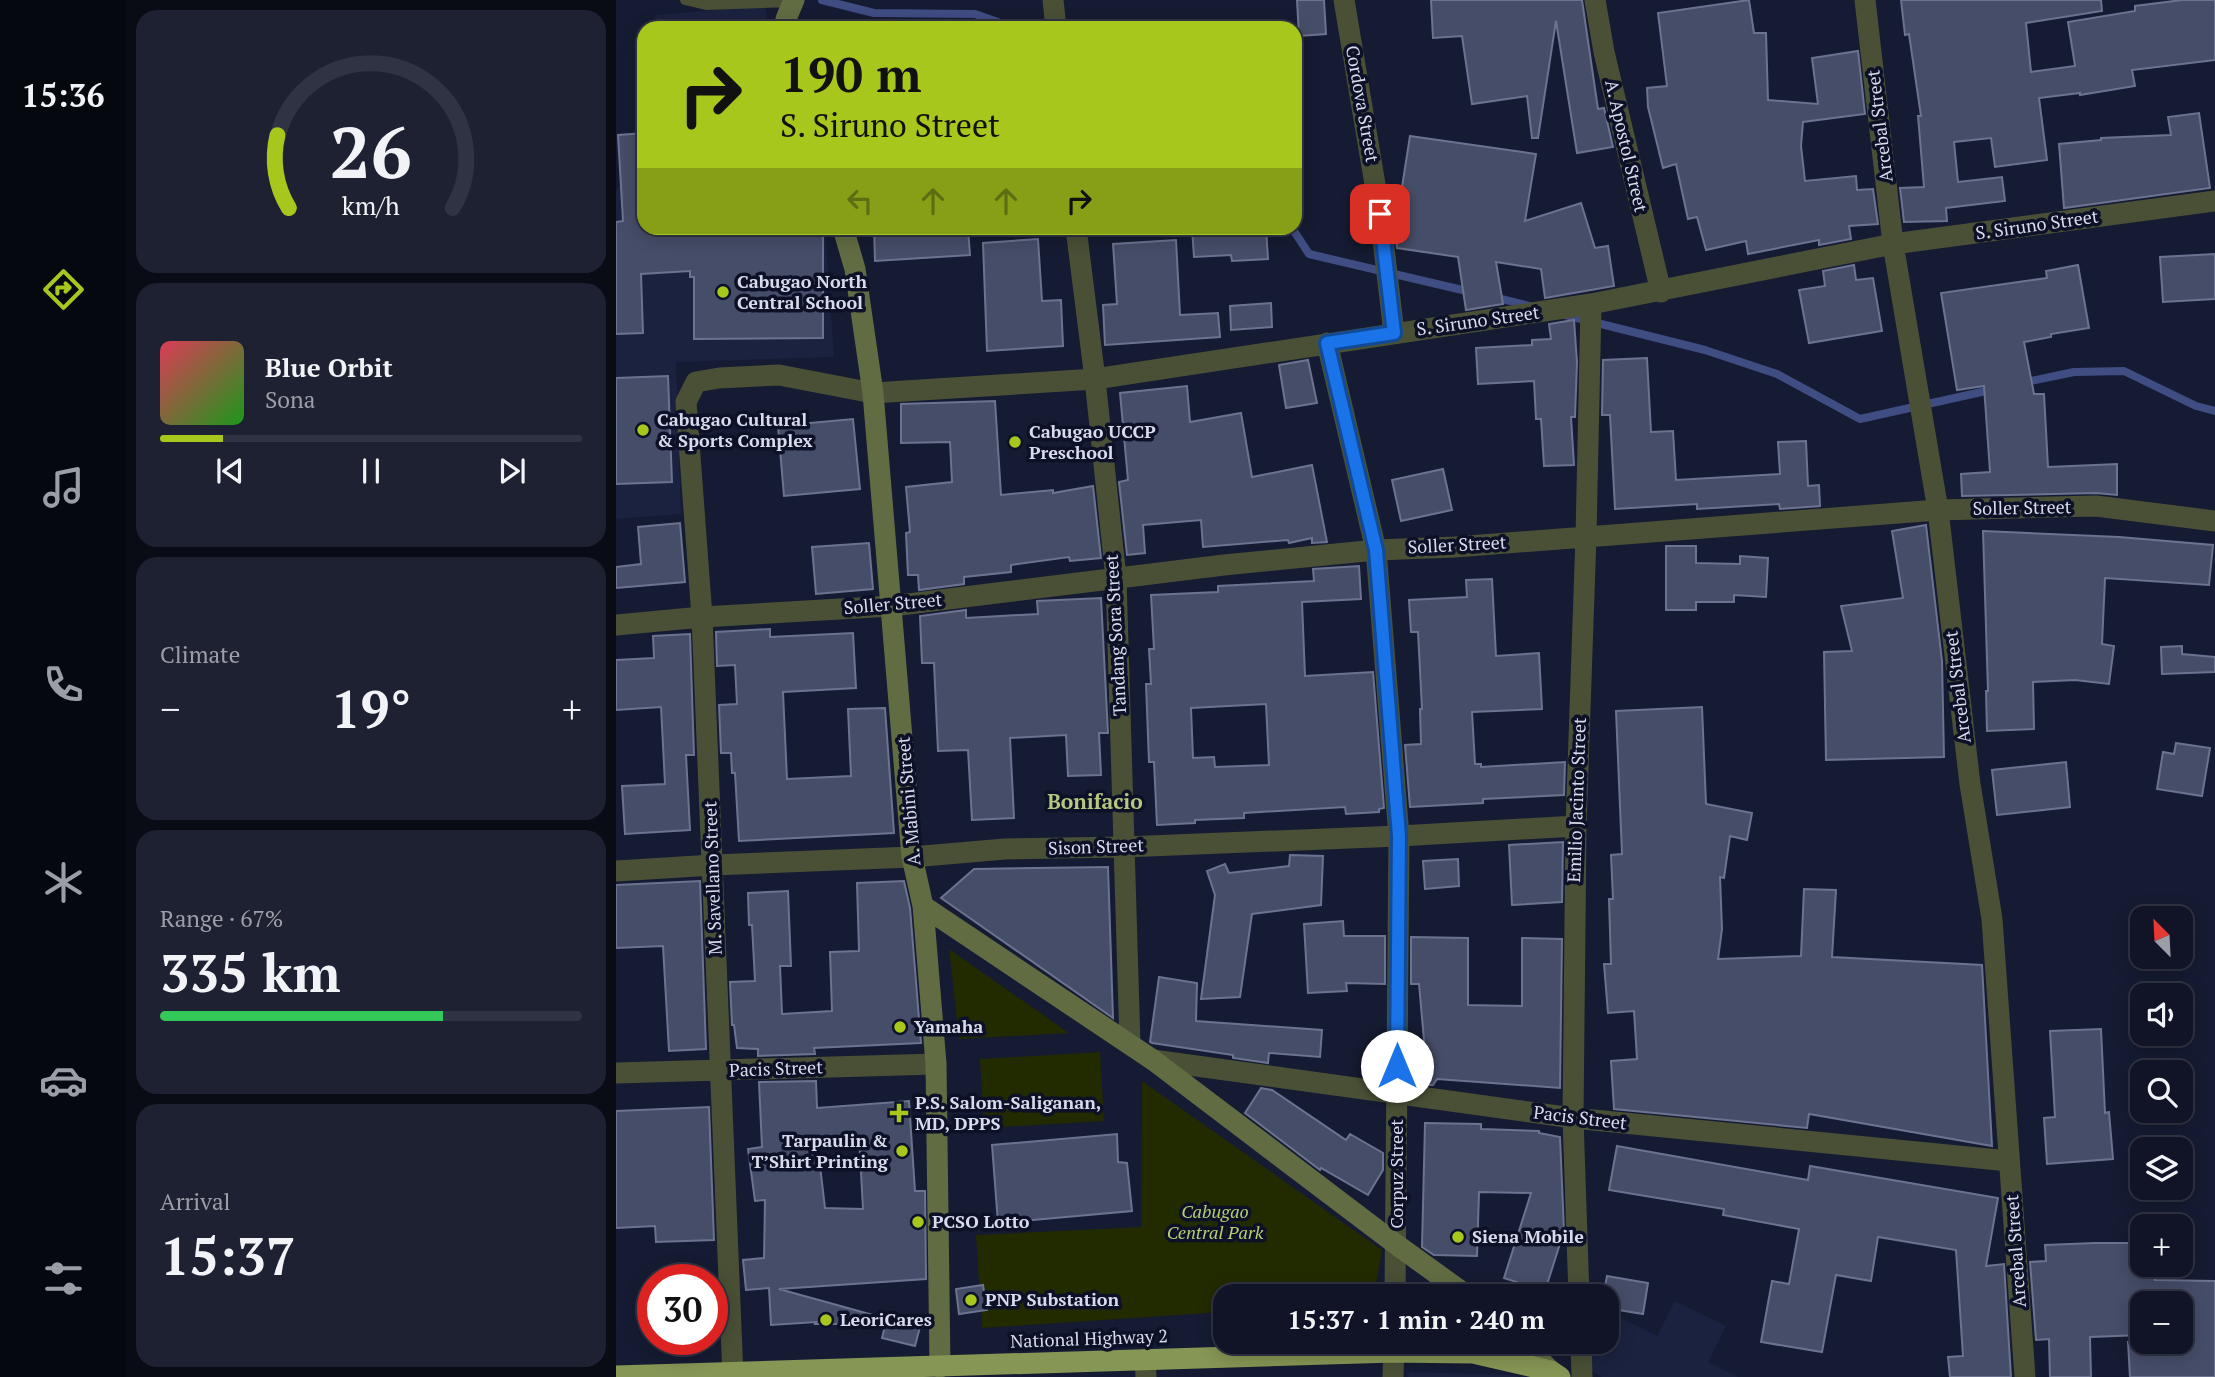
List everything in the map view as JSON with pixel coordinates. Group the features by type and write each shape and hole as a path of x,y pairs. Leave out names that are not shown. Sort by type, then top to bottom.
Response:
{"highway":[{"name":"National Highway 2","path":"616,1376 1145,1368 1311,1354"},
{"name":"National Highway 2","path":"1477,1354 1556,1374"}],"street":[{"path":"1053,0 1055,21"},
{"name":"Cordova Street","path":"1344,0 1380,214 1394,333"},
{"name":"A. Apostol Street","path":"1595,0 1604,52 1661,292"},
{"name":"Arcebal Street","path":"1865,0 1894,244 1938,510 1970,784 1992,919 2025,1377"},
{"path":"786,21 794,1"},
{"name":"S. Siruno Street","path":"696,382 779,375 873,393 1095,379 1591,304 1894,244 2215,201"},
{"name":"A. Mabini Street","path":"845,235 855,269 873,393 912,857 923,906 936,1064 940,1372"},
{"name":"Tandang Sora Street","path":"1077,235 1116,578 1130,1044"},
{"name":"Emilio Jacinto Street","path":"1579,1284 1573,1118 1576,826 1587,537 1591,304"},
{"name":"Corpuz Street","path":"1327,343 1376,550 1399,836 1395,1284"},
{"name":"M. Savellano Street","path":"696,382 686,402 702,617 733,1374"},
{"name":"Soller Street","path":"616,625 892,606 1376,550 1455,547 1938,510 2096,506 2215,521"},
{"name":"Sison Street","path":"616,871 912,857 1005,849 1399,836 1576,826"},
{"path":"923,906 1153,1059 1451,1284"},
{"name":"Pacis Street","path":"1153,1059 1573,1118 2009,1161"},
{"name":"Pacis Street","path":"616,1073 936,1064"},
{"path":"1393,1377 1394,1354"},
{"path":"1534,1354 1556,1374"},
{"path":"1581,1354 1582,1377"}],"lane":[{"path":"685,0 706,5 794,1"}],"shaded area":[{"path":"765,6 768,21 656,21 656,15"},
{"name":"Cabugao North Central School","path":"637,154 637,235 825,235 834,357 676,362 681,514 616,519 616,191"},
{"path":"1675,1301 1726,1326 1708,1362 1738,1377 1602,1377 1588,1369 1593,1354 1619,1354 1619,1317 1657,1336"},
{"path":"1409,1372 1516,1375 1519,1377 1408,1377"}],"green space":[{"path":"949,949 1069,1033 959,1039"},
{"path":"1100,1052 1104,1121 984,1128 980,1059"},
{"name":"Cabugao Central Park","path":"1142,1081 1382,1250 1376,1284 1213,1284 1213,1313 982,1328 976,1235 1141,1227"}],"building":[{"path":"1297,0 1324,0 1326,34 1302,36 1302,21 1298,21"},
{"path":"1431,0 1582,0 1598,109 1604,108 1613,147 1577,153 1556,21 1538,138 1532,138 1527,96 1472,104 1462,36 1433,38"},
{"path":"1749,0 1754,33 1766,33 1768,100 1818,104 1812,58 1858,51 1865,114 1803,122 1801,146 1805,181 1856,176 1857,190 1873,189 1878,224 1849,226 1851,239 1819,245 1819,240 1748,254 1746,241 1706,250 1697,217 1688,219 1676,164 1663,168 1648,107 1647,88 1667,86 1658,13"},
{"path":"1901,0 2101,0 2102,11 2026,23 2031,72 2075,66 2068,22 2135,11 2135,6 2182,0 2215,0 2215,60 2132,70 2135,86 2080,95 2039,98 2047,160 1995,167 1991,138 1954,142 1958,182 2002,177 2005,201 1946,208 1947,221 1904,222 1900,188 1924,187 1918,116 1921,116 1909,34 1905,35"},
{"path":"2199,113 2210,188 2064,208 2059,144 2101,138 2171,135 2168,117"},
{"name":"Cabugao North Central School","path":"637,134 637,235 823,235 823,338 694,339 694,277 690,277 690,271 641,274 643,333 616,334 616,222 623,221 618,135"},
{"path":"1410,136 1536,154 1525,221 1581,203 1595,248 1608,246 1614,286 1545,298 1541,269 1496,262 1503,304 1466,310 1458,257 1397,248 1395,232"},
{"path":"874,235 969,235 970,255 875,261"},
{"path":"1192,235 1266,235 1268,259 1232,261 1231,255 1194,257"},
{"path":"1038,239 1042,301 1061,300 1063,346 987,351 983,243"},
{"path":"1176,240 1180,315 1218,313 1220,337 1105,345 1103,305 1117,304 1113,244"},
{"path":"2215,254 2215,299 2163,302 2160,257"},
{"path":"1854,265 1856,280 1873,278 1882,331 1809,343 1799,290 1825,286 1823,271"},
{"path":"2078,265 2089,328 2051,334 2051,337 2024,342 2034,394 2044,394 2048,467 2117,464 2117,495 2096,493 1962,496 1961,474 1990,472 1984,386 1957,390 1941,293 2047,278 2046,271"},
{"path":"1271,303 1272,327 1231,330 1230,306"},
{"path":"1574,320 1577,362 1575,417 1571,417 1574,465 1544,466 1541,419 1536,419 1534,381 1478,384 1476,348 1532,345 1532,340 1551,339 1549,324"},
{"path":"1647,358 1651,432 1673,431 1676,480 1780,474 1778,442 1806,441 1808,486 1819,485 1820,506 1780,509 1779,504 1697,509 1697,504 1615,509 1610,415 1602,415 1603,360"},
{"path":"1308,360 1317,403 1286,408 1279,365"},
{"name":"Cabugao Cultural & Sports Complex","path":"668,376 672,482 616,484 616,378"},
{"path":"1187,386 1190,422 1241,413 1252,477 1312,465 1327,542 1312,543 1312,538 1289,543 1288,540 1203,547 1201,520 1143,525 1145,553 1127,555 1119,482 1128,480 1120,393"},
{"path":"995,401 1001,495 1053,490 1053,493 1093,486 1101,558 1070,561 1069,557 1011,565 1011,572 964,577 964,584 919,590 918,575 908,575 906,533 910,532 906,487 952,482 950,442 901,443 901,404"},
{"path":"853,419 860,489 784,496 778,426"},
{"path":"1443,469 1452,510 1401,521 1392,480"},
{"path":"680,523 685,582 616,588 616,567 641,564 638,527"},
{"path":"1926,525 1942,661 1944,757 1826,760 1824,652 1852,651 1841,606 1903,598 1892,531"},
{"path":"1983,531 2119,537 2213,545 2209,585 2105,578 2102,644 2114,646 2109,684 2075,680 2033,682 2034,729 1987,731"},
{"path":"869,543 873,589 816,594 812,547"},
{"path":"1666,546 1696,546 1696,563 1740,564 1740,556 1768,558 1766,597 1734,595 1734,602 1696,602 1696,610 1666,610"},
{"path":"1359,566 1361,599 1302,602 1305,676 1373,672 1384,808 1379,809 1379,812 1346,814 1345,807 1244,813 1244,818 1157,825 1154,762 1149,762 1146,684 1151,684 1149,649 1154,649 1151,595 1218,592 1218,586 1314,581 1313,569","holes":["1266,704 1269,765 1215,767 1214,757 1193,758 1191,708"]},
{"path":"1492,579 1496,656 1539,653 1542,709 1472,712 1475,764 1481,764 1481,767 1565,762 1564,795 1483,799 1483,803 1410,807 1405,745 1421,744 1422,709 1418,632 1411,632 1409,600 1467,597 1466,580"},
{"path":"1101,598 1108,733 1099,733 1101,775 1068,776 1066,735 1010,738 1014,818 972,820 968,750 938,751 934,663 922,663 920,616 966,610 966,618 1038,614 1037,601"},
{"path":"770,629 770,637 853,633 856,688 783,692 787,779 851,776 848,709 885,708 894,833 739,841 735,773 732,773 731,753 721,753 719,705 737,704 735,665 717,666 716,632"},
{"path":"690,634 694,755 686,755 690,830 625,834 622,786 665,784 661,707 616,710 616,660 654,658 653,636"},
{"path":"2182,646 2182,654 2215,657 2215,672 2162,674 2161,647"},
{"path":"1702,707 1706,804 1752,813 1747,840 1730,836 1724,878 1720,877 1722,929 1718,959 1801,956 1804,889 1836,890 1832,957 1982,965 1992,1146 1809,1114 1807,1128 1614,1109 1611,1061 1637,1059 1634,1011 1608,1013 1604,964 1611,964 1611,855 1622,854 1616,711"},
{"path":"2176,743 2210,748 2202,796 2157,789 2163,752 2174,754"},
{"path":"2066,762 2070,807 1997,815 1992,770"},
{"path":"1563,842 1562,902 1512,905 1509,845"},
{"path":"1290,855 1323,856 1321,905 1252,914 1240,997 1201,999 1215,895 1207,871 1225,864 1229,873 1289,866"},
{"path":"1458,859 1459,886 1425,889 1423,861"},
{"path":"1108,867 1113,1018 941,898 974,869"},
{"path":"700,881 706,1049 669,1051 663,946 616,948 616,885"},
{"path":"904,881 910,908 921,1043 814,1048 815,1054 758,1056 758,1049 737,1048 732,1025 730,982 755,981 748,893 788,891 791,966 780,966 782,1014 832,1011 830,952 859,951 857,883"},
{"path":"1343,921 1344,936 1385,936 1385,984 1346,983 1347,991 1308,993 1304,924"},
{"path":"1411,937 1468,938 1468,1005 1522,1006 1522,938 1562,939 1560,1088 1437,1079 1433,1085 1428,1085 1419,984 1411,984"},
{"path":"1159,977 1197,983 1196,1021 1322,1030 1320,1057 1269,1053 1268,1063 1152,1043"},
{"path":"2101,1029 2105,1113 2109,1112 2113,1159 2047,1164 2044,1118 2055,1117 2050,1031"},
{"path":"816,1081 817,1108 909,1101 915,1191 925,1191 926,1279 779,1289 884,1318 884,1324 815,1324 816,1322 771,1325 769,1288 746,1290 743,1260 764,1258 765,1200 755,1201 748,1149 762,1147 759,1082","holes":["859,1136 863,1209 825,1208 817,1140"]},
{"path":"1261,1088 1272,1090 1346,1140 1350,1134 1383,1153 1383,1170 1368,1195 1321,1168 1320,1170 1245,1113"},
{"path":"709,1107 714,1240 656,1242 655,1226 616,1228 616,1111"},
{"path":"1425,1123 1481,1124 1481,1129 1539,1131 1560,1137 1564,1231 1547,1284 1523,1284 1504,1278 1531,1193 1479,1192 1477,1256 1434,1255 1422,1247"},
{"path":"1117,1134 1118,1162 1127,1163 1132,1211 998,1223 992,1145"},
{"path":"1617,1146 1808,1180 1810,1166 1998,1198 1986,1266 2004,1264 2011,1377 1950,1377 1948,1357 1963,1356 1956,1250 1878,1237 1871,1281 1836,1275 1822,1352 1761,1342 1772,1281 1789,1284 1799,1229 1723,1215 1724,1209 1609,1190"},
{"path":"2130,1243 2130,1277 2215,1281 2215,1377 2130,1377 2128,1342 2130,1354 2193,1354 2193,1291 2130,1291 2130,1335 2090,1337 2091,1377 2050,1377 2049,1339 2036,1340 2030,1262 2046,1261 2045,1245"},
{"path":"1607,1276 1648,1283 1643,1314 1619,1310 1619,1284 1605,1284"},
{"name":"PNP Substation","path":"983,1285 987,1310 959,1314 956,1289"},
{"path":"887,1318 920,1327 915,1346 882,1338"}],"waterway":[{"path":"822,0 874,13 975,14 995,21"},
{"path":"1297,235 1309,254 1471,292"},
{"path":"1494,297 1529,306"},
{"path":"1565,315 1705,350 1777,374 1860,419 1995,389"},
{"path":"2021,383 2074,372 2124,371 2196,406 2215,411"}],"place":[{"name":"Cabugao North Central School","path":"723,292"},
{"name":"Cabugao Cultural & Sports Complex","path":"643,430"},
{"name":"Cabugao UCCP Preschool","path":"1015,442"},
{"name":"Yamaha","path":"900,1027"},
{"name":"P.S. Salom-Saliganan, MD, DPPS","path":"899,1113"},
{"name":"Tarpaulin & T’Shirt Printing","path":"902,1151"},
{"name":"PCSO Lotto","path":"918,1222"},
{"name":"Siena Mobile","path":"1458,1237"},
{"name":"PNP Substation","path":"971,1300"},
{"name":"LeoriCares","path":"826,1320"}],"district":[{"name":"Bonifacio","path":"1095,802"}],"route":[{"path":"1380,214 1394,333 1327,343 1376,550 1399,836 1397,1066"}]}
